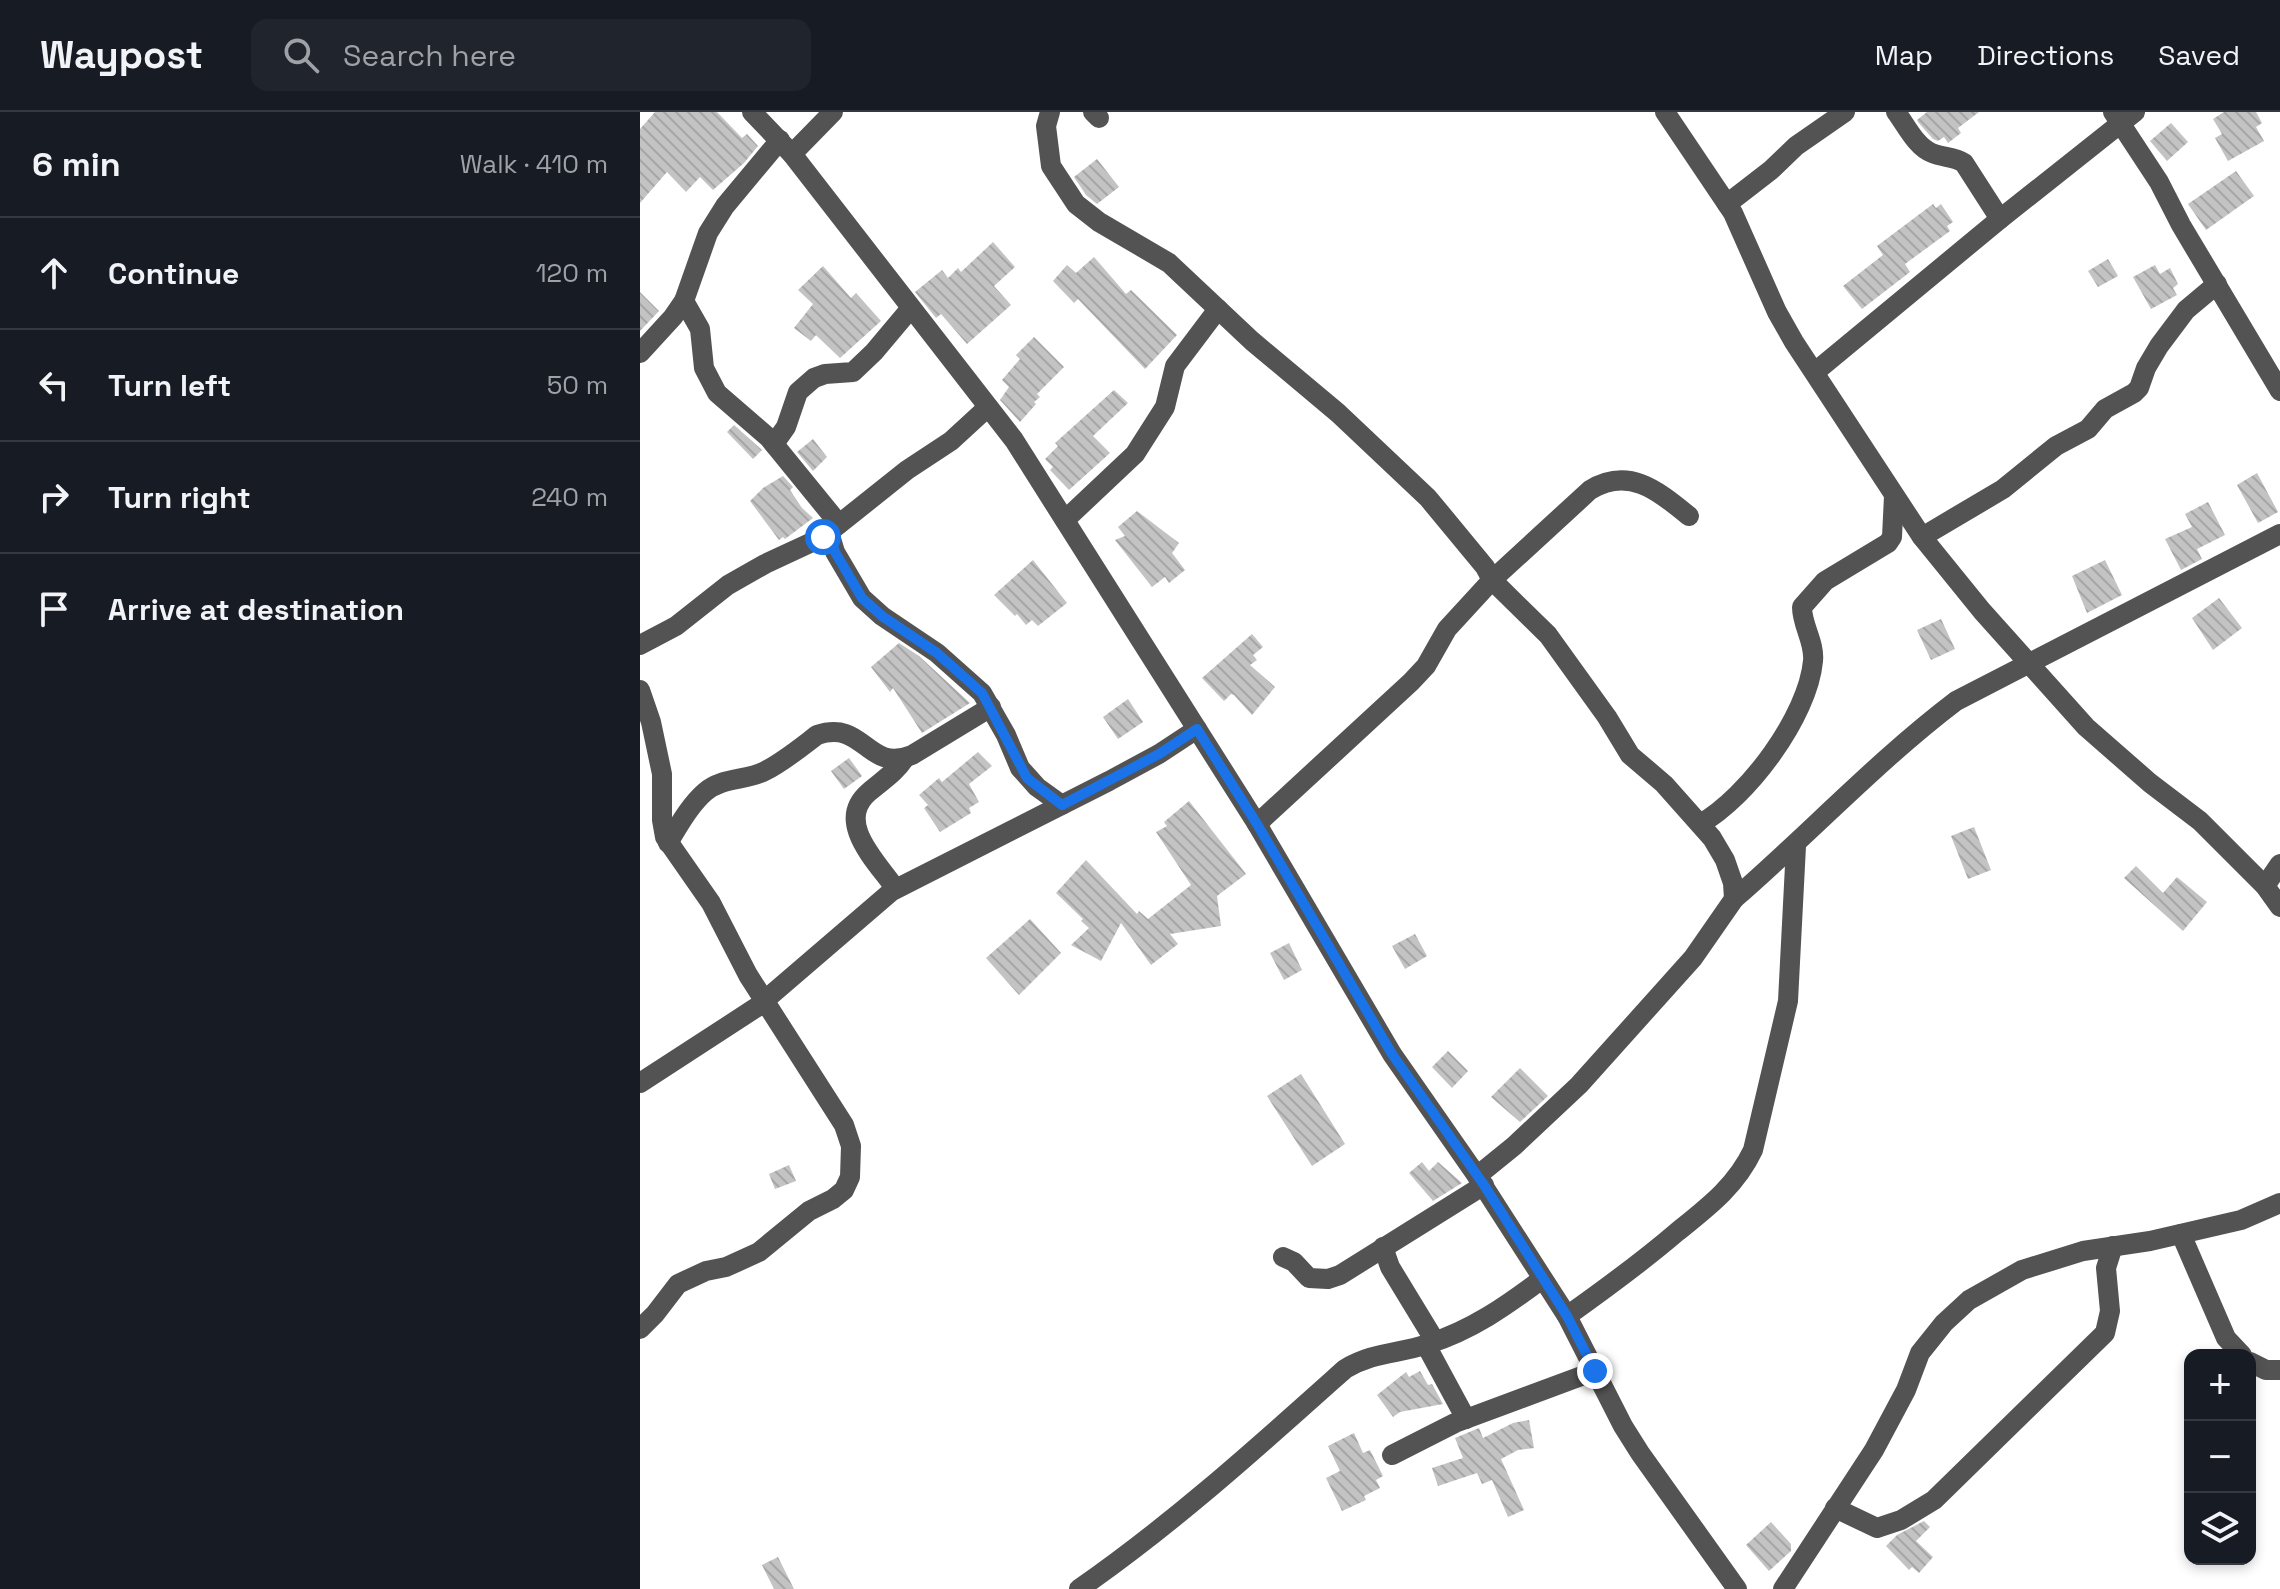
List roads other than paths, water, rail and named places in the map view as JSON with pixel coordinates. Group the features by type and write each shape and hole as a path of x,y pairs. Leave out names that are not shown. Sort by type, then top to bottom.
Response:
{"street":[{"path":"752,112 786,147 1014,440 1257,824 1392,1054 1480,1180 1567,1316 1640,1453 1737,1589"},
{"path":"640,353 684,301 708,233 725,206 786,147 833,112"},
{"path":"1050,112 1046,126 1051,166 1076,204 1099,222 1169,263 1428,498 1485,567 1492,580 1548,635 1607,717 1630,755 1664,784 1700,824 1725,860 1733,883 1734,899"},
{"path":"1665,112 1727,204 1786,328 1922,537 2029,664 2102,742 2200,821 2265,886 2280,907"},
{"path":"1896,112 1930,153 1957,158 1964,163 2000,219"},
{"path":"1727,204 1842,113"},
{"path":"1815,372 2100,141 2123,116 2181,225 2280,391"},
{"path":"2100,141 2138,147"},
{"path":"1922,537 2003,489 2056,446 2088,429 2105,409 2134,393 2159,346 2186,310 2217,284"},
{"path":"684,301 700,329 704,368 709,380 717,393 774,444 834,528 835,552 862,598 882,616 937,653 982,693 1027,778 1062,805"},
{"path":"774,444 786,427 798,392 814,378 825,374 853,372 911,308"},
{"path":"1065,520 1135,454 1165,407 1175,366 1218,309"},
{"path":"640,645 676,626 728,585 834,528 907,470 951,441 988,407"},
{"path":"1257,824 1418,674 1441,643 1447,629 1492,580 1590,490 1604,481 1624,481 1649,487 1689,516"},
{"path":"1700,824 1727,806 1757,774 1799,713 1808,690 1813,662 1802,607 1825,581 1888,543 1892,537 1894,496"},
{"path":"1283,1257 1294,1262 1309,1278 1317,1280 1340,1275 1425,1224 1480,1180 1579,1085 1693,958 1734,899 1796,846 1834,805 1918,730 1956,701 2280,534"},
{"path":"640,690 651,722 662,774 662,820 668,843 711,903 748,975 844,1125 851,1146 850,1177 844,1190 809,1211 759,1252 678,1284 640,1329"},
{"path":"668,843 688,811 707,790 727,781 746,779 764,772 817,735 827,732 858,737 871,751 889,760 905,758 991,707"},
{"path":"640,1083 766,1000 895,888 1159,754 1197,729"},
{"path":"895,888 859,836 855,812 860,801 895,773 905,758"},
{"path":"1567,1316 1650,1255 1727,1191 1748,1160 1760,1127 1788,1001 1796,846"},
{"path":"2265,886 2280,864"},
{"path":"1783,1589 1874,1450 1906,1390 1920,1353 1944,1323 1969,1300 2022,1270 2083,1251 2241,1220 2280,1203"},
{"path":"2181,1234 2226,1338 2236,1349"},
{"path":"1835,1508 1877,1528 1901,1520 1934,1500 2105,1333 2110,1311 2106,1268 2113,1246"},
{"path":"1383,1247 1466,1419"},
{"path":"1079,1589 1126,1556 1238,1465 1345,1369 1363,1358 1430,1343 1482,1322 1542,1279"},
{"path":"2256,1365 2266,1370 2280,1370"},
{"path":"1392,1455 1466,1419 1595,1371"}]}
